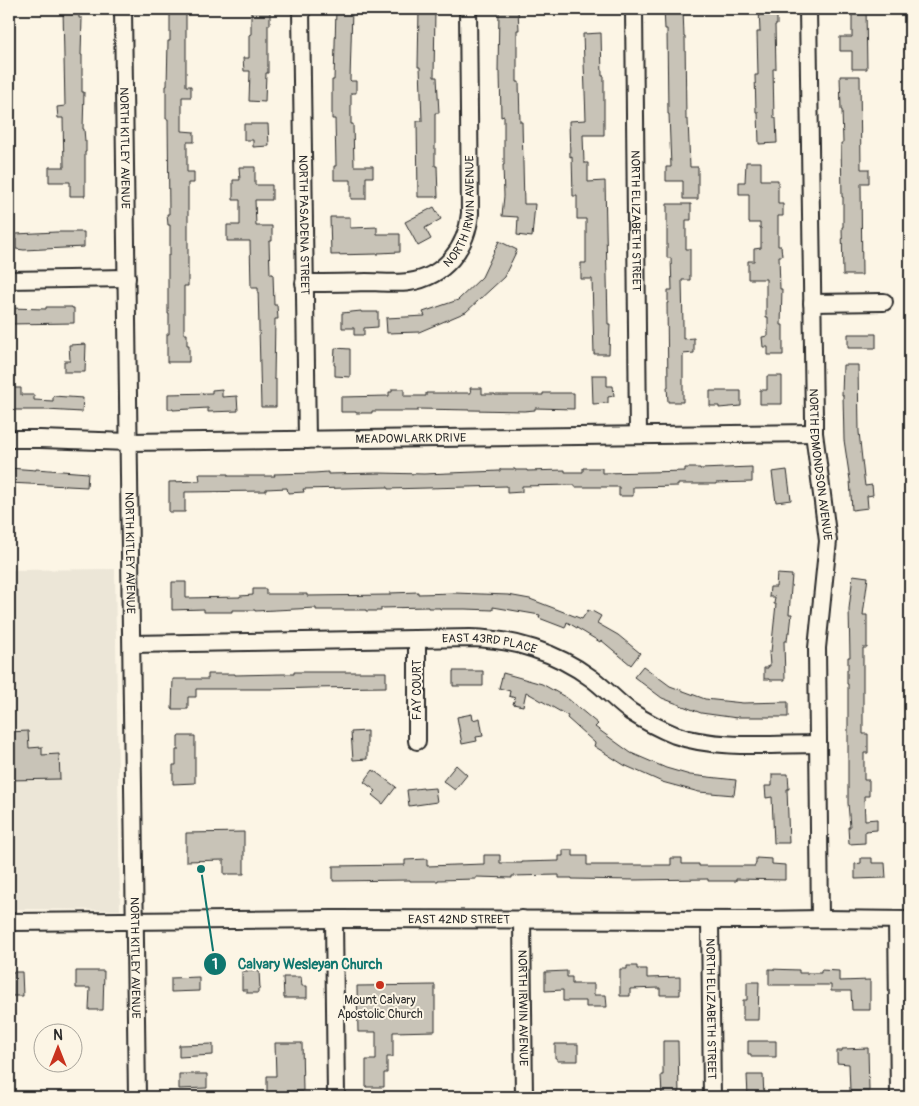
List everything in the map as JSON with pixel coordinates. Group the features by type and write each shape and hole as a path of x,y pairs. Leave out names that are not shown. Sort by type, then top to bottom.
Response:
{"street":[{"name":"NORTH KITLEY AVENUE","path":"123,9 138,1097"},
{"name":"NORTH PASADENA STREET","path":"301,9 307,440"},
{"name":"NORTH IRWIN AVENUE","path":"304,283 407,282 434,274 450,262 457,253 467,231 470,213 468,9"},
{"name":"NORTH ELIZABETH STREET","path":"634,9 638,436"},
{"name":"NORTH EDMONDSON AVENUE","path":"808,9 814,432 828,541 817,648 820,919"},
{"path":"9,280 127,278"},
{"path":"812,303 884,302"},
{"name":"MEADOWLARK DRIVE","path":"9,439 129,442 814,432"},
{"name":"EAST 43RD PLACE","path":"132,644 470,638 522,644 550,654 567,663 590,677 630,712 673,734 725,745 818,744"},
{"name":"FAY COURT","path":"417,640 417,741"},
{"path":"334,919 336,1097"},
{"name":"EAST 42ND STREET","path":"9,922 334,919 904,920"},
{"name":"NORTH IRWIN AVENUE","path":"522,919 524,1097"},
{"name":"NORTH ELIZABETH STREET","path":"710,920 712,1097"},
{"path":"899,1097 904,920"}],"shaded area":[{"path":"115,569 120,910 9,909 9,570"}],"building":[{"path":"63,9 79,9 79,18 82,18 83,129 86,141 85,196 70,196 70,182 49,182 49,167 64,167 63,118 58,118 57,107 65,106"},
{"path":"170,9 186,9 186,86 191,86 191,97 182,97 182,131 194,132 194,142 187,142 187,172 194,172 194,183 188,183 188,286 184,286 184,334 187,334 187,345 189,345 189,362 167,362 170,225 168,225 167,214 169,214 166,86 168,41 170,41"},
{"path":"251,9 270,9 265,102 249,101 250,71 244,71 243,58 249,58"},
{"path":"336,9 352,9 350,80 356,81 356,93 351,93 354,166 373,166 373,177 366,177 366,199 351,199 351,180 334,180 334,166 336,166 335,119 332,119 332,80 334,80"},
{"path":"419,9 435,9 434,77 437,77 439,113 435,113 435,166 437,166 438,197 418,197 417,121 422,121 420,67 418,67"},
{"path":"499,9 518,9 517,82 519,82 520,122 522,122 524,204 535,204 532,237 517,235 518,217 502,216 504,196 504,116 501,117 500,72 498,72"},
{"path":"664,9 683,9 686,120 688,120 690,167 698,167 698,199 683,199 683,181 666,181 666,167 671,167 667,29 665,29"},
{"path":"759,9 777,9 777,25 775,25 776,69 773,69 774,118 776,118 777,143 759,144 755,75 758,75 757,32 760,32"},
{"path":"852,9 866,9 867,69 852,69 852,51 840,51 840,37 852,37"},
{"path":"601,33 602,76 604,76 604,135 583,135 584,163 588,163 588,182 605,181 608,324 610,324 609,354 594,354 592,279 581,279 581,263 586,263 586,219 577,219 577,196 573,196 569,121 586,120 583,34"},
{"path":"840,76 860,76 861,169 869,169 869,183 861,183 862,275 843,275 841,143 843,143"},
{"path":"244,124 268,124 269,146 253,147 253,140 244,140"},
{"path":"746,162 761,162 761,180 778,180 778,204 783,204 783,216 778,216 778,246 781,246 782,256 779,256 780,289 782,289 781,325 783,325 783,355 768,355 768,347 763,347 762,337 768,336 766,279 748,279 748,261 754,261 754,249 761,248 761,228 760,223 749,223 749,194 739,194 739,182 745,182"},
{"path":"239,167 255,167 255,185 272,185 272,200 255,200 256,226 272,226 272,241 269,241 270,274 273,274 274,305 277,305 278,319 275,319 274,379 276,379 276,407 261,407 258,288 251,288 250,241 227,241 227,225 240,225 240,200 233,200 233,180 240,180"},
{"path":"667,204 691,204 691,220 686,220 686,249 690,249 690,280 682,280 683,339 694,338 694,353 683,354 683,402 668,402 667,303 668,290 672,290 671,258 667,258"},
{"path":"434,207 441,219 425,228 431,239 418,246 405,222"},
{"path":"330,217 350,217 350,228 377,227 377,234 400,234 400,252 331,255"},
{"path":"84,232 84,247 16,249 16,234"},
{"path":"499,241 517,250 504,277 466,312 419,332 387,333 386,318 425,316 423,312 458,300 482,277"},
{"path":"46,307 74,308 74,323 9,324 9,308 46,309"},
{"path":"378,312 378,327 364,328 364,335 354,335 354,328 342,328 342,313"},
{"path":"848,334 876,334 876,348 848,348"},
{"path":"86,344 85,372 64,372 64,361 70,361 69,345"},
{"path":"335,348 350,349 350,377 335,376"},
{"path":"843,365 858,365 859,432 864,478 865,486 872,485 873,495 867,496 868,508 852,510 844,440"},
{"path":"592,375 607,375 607,386 613,386 614,396 608,397 608,403 593,404"},
{"path":"767,376 782,376 782,404 760,404 760,390 767,390"},
{"path":"9,388 21,388 21,395 34,395 34,400 53,401 53,396 83,398 82,412 9,410"},
{"path":"470,388 482,388 482,394 495,395 574,393 574,409 535,408 535,410 524,411 418,409 418,411 372,411 372,413 341,412 341,397 389,396 389,392 392,392 392,389 404,389 404,396 426,396 426,393 471,393"},
{"path":"222,389 222,397 237,396 238,411 208,412 208,408 168,409 168,394 212,393 212,390"},
{"path":"710,391 741,391 741,406 719,408 719,406 710,406"},
{"path":"752,467 752,482 633,487 633,496 619,496 619,487 575,487 575,485 522,486 522,492 507,493 507,486 303,489 304,492 288,493 287,488 266,489 266,491 185,492 185,512 169,512 169,482 200,481 199,474 275,476 274,474 328,472 328,474 424,474 500,471 500,469 583,472 583,468 602,468 602,473 685,471 685,468"},
{"path":"9,468 88,473 87,487 9,483"},
{"path":"787,470 791,500 776,502 772,472"},
{"path":"777,574 792,575 789,614 792,614 790,632 788,632 787,641 784,641 785,680 764,679 764,668 770,666 769,652 771,652 776,604 774,604 775,597 769,597 770,587 776,587"},
{"path":"853,575 868,577 863,615 867,615 867,648 863,648 863,734 868,734 868,753 864,753 864,780 869,780 869,796 864,796 865,820 877,819 877,830 865,831 865,843 849,844 847,670 848,657 850,657 849,609"},
{"path":"172,582 186,582 186,598 240,597 253,595 253,589 266,589 266,594 307,594 307,596 390,595 390,593 418,592 418,594 508,595 530,599 582,619 588,610 592,611 601,616 597,623 618,635 640,653 631,665 601,640 600,642 567,622 565,628 539,618 540,615 493,607 493,610 428,607 381,608 381,611 316,610 316,608 255,611 232,610 232,612 204,612 204,609 172,610"},
{"path":"643,666 670,686 705,699 743,703 788,702 788,717 737,718 701,713 662,698 634,677"},
{"path":"453,671 483,671 483,686 453,686"},
{"path":"294,672 386,672 386,687 196,689 196,697 188,697 188,709 172,709 173,679 208,679 208,674 294,674"},
{"path":"503,673 542,684 567,698 598,724 595,727 631,753 666,768 690,775 736,780 734,795 699,792 662,782 624,765 594,746 595,743 567,718 568,716 526,692 523,706 513,704 515,698 509,696 510,691 499,688"},
{"path":"472,714 473,720 480,718 483,736 476,737 477,741 462,744 457,717"},
{"path":"28,731 29,748 42,747 42,755 59,754 60,779 9,780 9,732"},
{"path":"367,731 367,759 353,760 351,732"},
{"path":"178,736 195,736 195,783 173,784 173,765 176,765"},
{"path":"456,765 467,775 455,790 443,781"},
{"path":"373,770 396,787 383,804 372,795 376,791 364,782"},
{"path":"772,774 788,774 789,843 774,843 772,797 766,798 765,786 772,786"},
{"path":"435,788 437,802 409,806 407,790"},
{"path":"244,832 244,874 224,874 224,860 186,861 186,833"},
{"path":"563,850 573,850 573,856 587,856 587,865 671,865 671,858 682,858 682,864 699,864 699,866 755,866 756,858 772,859 772,864 785,865 785,880 572,879 559,878 559,875 512,876 512,878 476,877 476,879 438,881 333,881 333,866 405,865 405,860 427,859 427,866 484,864 484,855 500,855 500,863 559,861 559,856 563,856"},
{"path":"861,858 872,858 872,863 885,863 886,878 855,879 855,864 861,863"},
{"path":"627,966 647,969 647,978 680,977 680,995 660,995 660,988 630,989 630,996 620,996 620,969 627,969"},
{"path":"769,969 799,970 799,973 821,973 821,970 839,971 839,981 870,980 870,1010 852,1010 851,991 831,991 831,985 769,985"},
{"path":"76,971 104,971 103,1010 89,1010 90,988 76,988"},
{"path":"242,971 259,971 260,989 258,989 258,993 247,993 247,990 242,990"},
{"path":"567,971 567,977 572,977 572,984 594,984 594,995 606,995 607,1007 586,1007 586,1001 563,1001 563,990 545,991 545,972"},
{"path":"9,972 22,972 23,996 9,996"},
{"path":"199,977 199,991 171,992 171,978"},
{"path":"283,977 301,977 302,986 307,986 307,998 284,998"},
{"path":"747,982 759,982 758,1020 743,1020 743,1000 747,1000"},
{"path":"435,985 435,1031 393,1032 393,1057 387,1057 387,1073 384,1073 384,1087 366,1087 366,1060 376,1060 376,1032 358,1032 357,986"},
{"path":"663,1041 678,1041 679,1097 662,1097"},
{"path":"748,1041 776,1041 776,1057 751,1057 751,1054 748,1054"},
{"path":"275,1043 302,1043 303,1091 267,1092 267,1076 276,1076"},
{"path":"213,1044 213,1055 179,1057 179,1045"},
{"path":"555,1044 578,1044 578,1061 557,1061 557,1058 555,1058"},
{"path":"868,1048 869,1091 850,1091 849,1064 837,1063 837,1051 842,1051 842,1049"},
{"path":"179,1074 207,1074 207,1088 179,1089"},
{"path":"747,1075 763,1075 764,1097 748,1097"}],"place":[{"name":"Calvary Wesleyan Church","path":"201,869"},
{"name":"Mount Calvary Apostolic Church","path":"380,985"}]}
